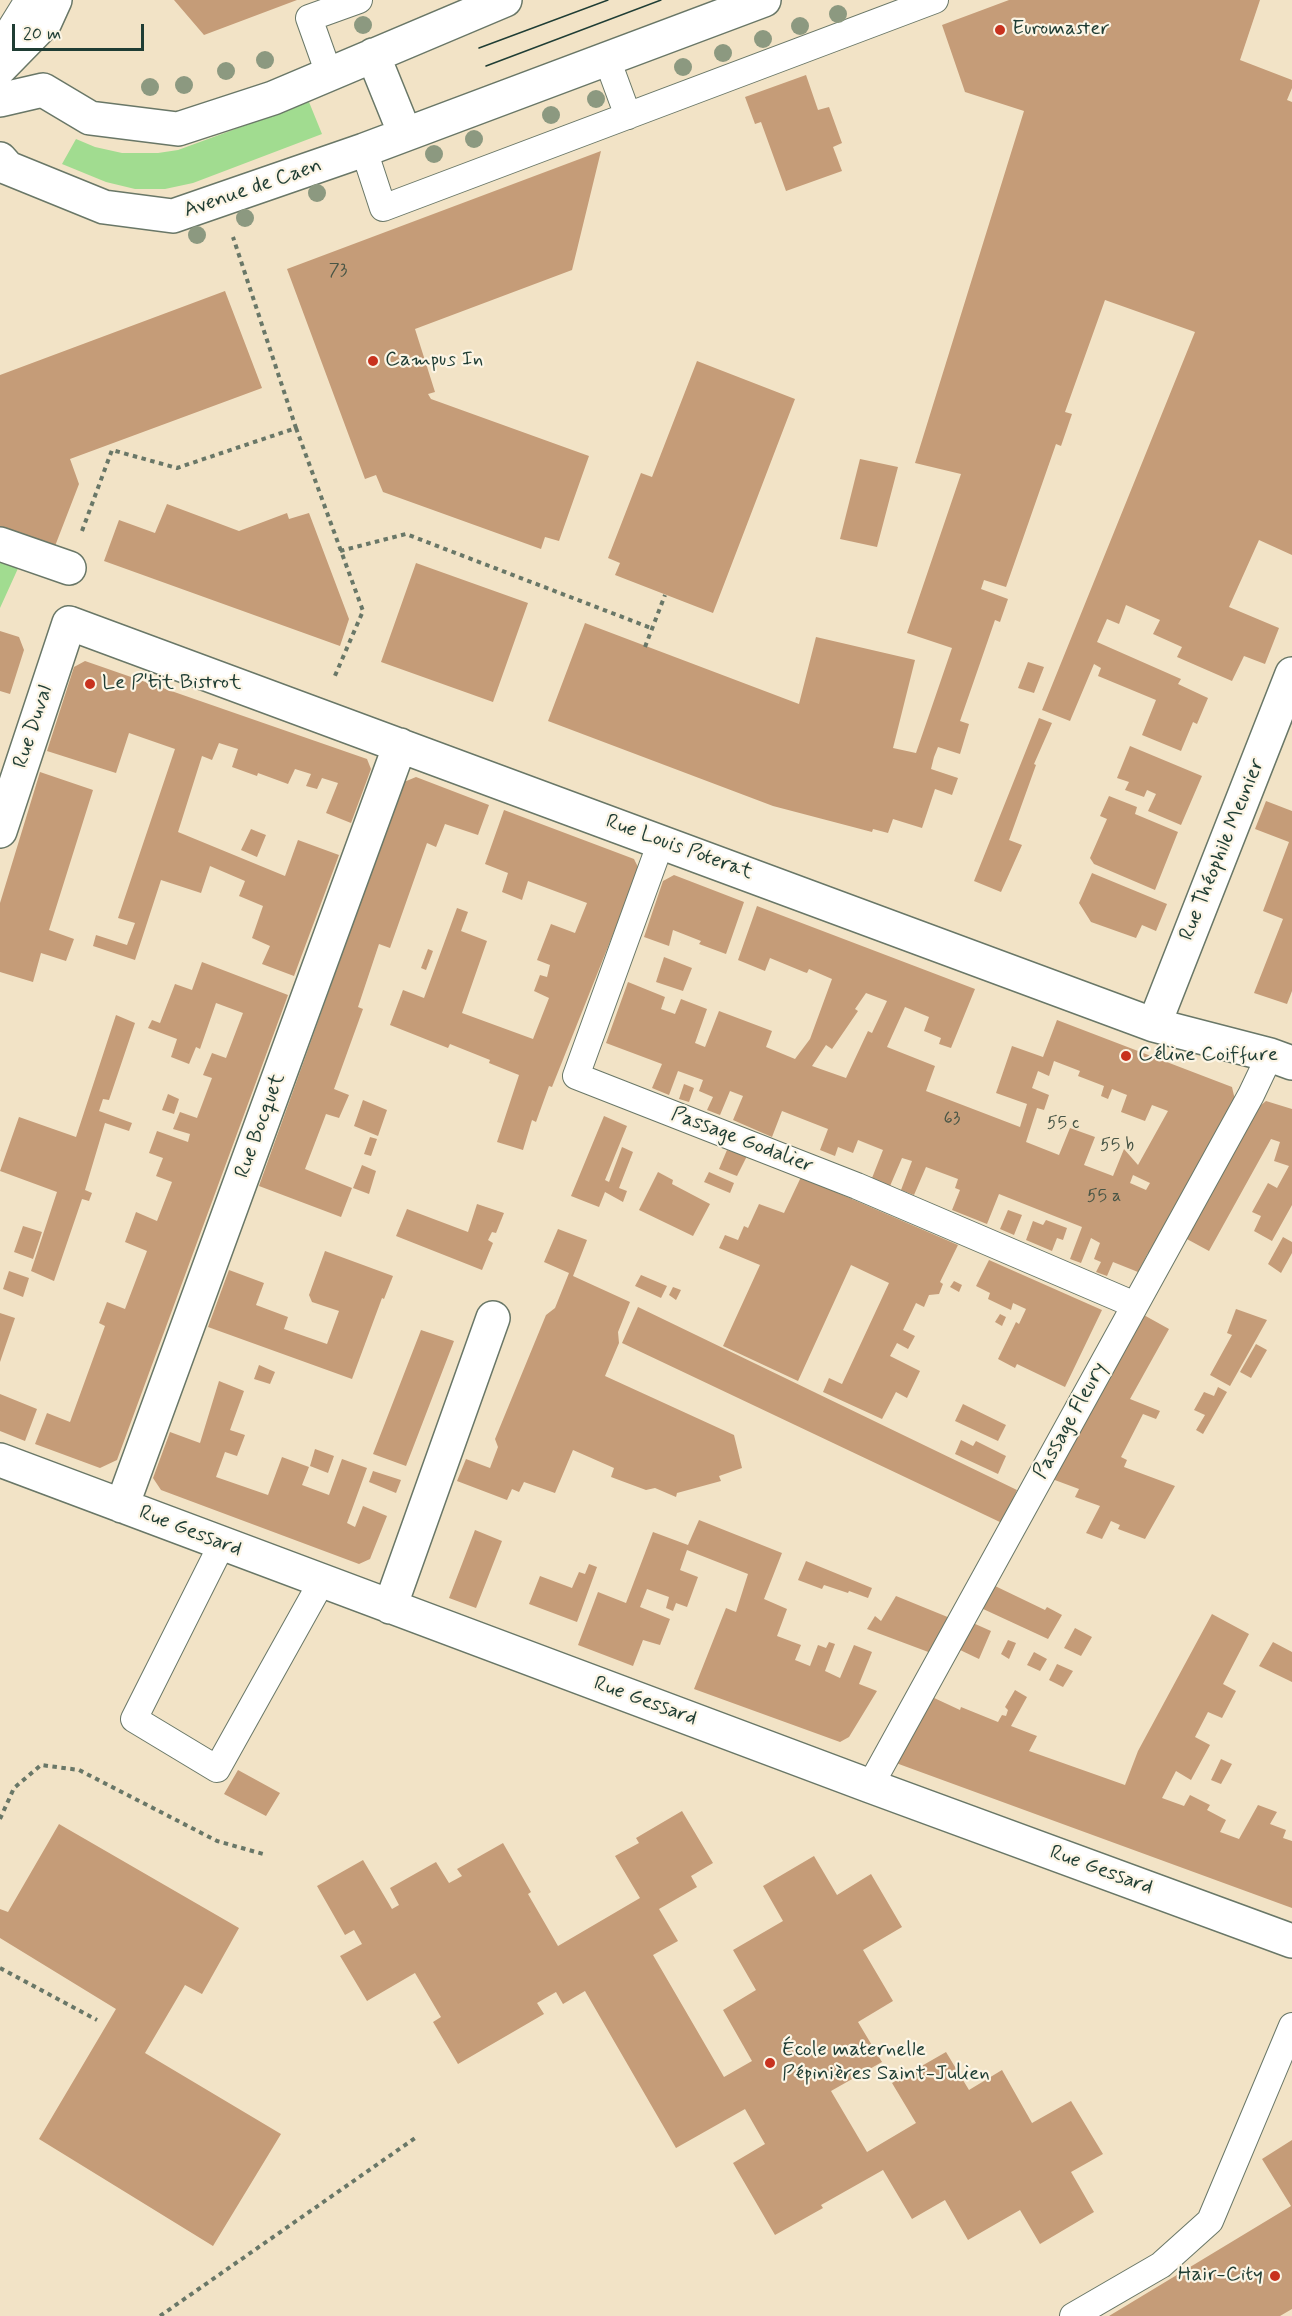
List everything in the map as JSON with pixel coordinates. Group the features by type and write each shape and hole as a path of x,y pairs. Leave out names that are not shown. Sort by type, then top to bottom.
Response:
{"street":[{"path":"0,68 45,22 55,0"},
{"path":"0,100 43,90 90,118 177,129 273,98 505,0"},
{"name":"Avenue de Caen","path":"0,159 8,168 104,207 173,216 364,150 764,0"},
{"path":"373,55 405,134"},
{"path":"0,544 69,568"},
{"name":"Rue Louis Poterat","path":"69,623 1154,1025 1281,1059"},
{"name":"Rue Duval","path":"0,831 69,623"},
{"name":"Rue Théophile Meunier","path":"1154,1025 1292,675"},
{"name":"Rue Bocquet","path":"122,1506 400,746"},
{"path":"390,1607 493,1318"},
{"name":"Rue Gessard","path":"0,1460 870,1786 1292,1941"}],"lane":[{"path":"0,45 28,0"},
{"path":"329,74 309,18 359,0"},
{"path":"364,150 384,208 628,116 888,8 935,0"},
{"path":"607,59 628,116"},
{"name":"Passage Godalier","path":"662,842 576,1076 857,1186 1136,1305"},
{"name":"Passage Fleury","path":"870,1786 1251,1095 1281,1059"},
{"path":"222,1544 134,1719 217,1769 322,1581"},
{"path":"1074,2316 1161,2265 1210,2221 1292,2026"}],"path":[{"path":"221,200 296,428 363,611 319,715"},
{"path":"69,568 112,450 177,468 296,428"},
{"path":"340,551 406,534 651,628"},
{"path":"645,648 665,595"},
{"path":"0,1819 14,1788 41,1765 50,1766 79,1770 217,1841 263,1854"},
{"path":"0,1968 97,2020"},
{"path":"160,2316 418,2136"}],"green space":[{"path":"309,102 322,134 193,183 165,189 135,189 106,182 62,164 76,139 95,147 122,153 158,153 178,150"},
{"path":"0,557 20,564 0,608"}],"building":[{"path":"174,0 297,0 204,35"},
{"path":"1009,0 1260,0 1240,60 1292,80 1292,88 1287,100 1292,102 1292,555 1259,540 1229,607 1279,628 1265,664 1244,656 1232,681 1177,657 1182,647 1153,634 1160,620 1126,605 1119,624 1107,619 1097,642 1181,679 1178,684 1208,698 1197,724 1193,722 1181,751 1142,735 1156,700 1098,676 1101,668 1094,664 1070,721 1042,710 1195,332 1105,300 1065,412 1072,414 1061,446 1056,444 1006,587 984,580 981,589 1008,599 1000,622 995,620 960,721 969,724 960,754 938,747 934,757 931,769 958,778 952,795 935,789 922,828 893,819 888,833 873,829 872,832 773,806 548,721 585,623 799,704 816,637 915,660 893,748 916,753 952,648 907,633 961,474 915,463 1024,111 965,92 942,25"},
{"path":"806,75 818,110 829,107 842,143 833,147 842,171 786,191 761,122 755,124 745,97"},
{"name":"Campus In","path":"601,151 572,270 415,329 435,392 428,394 431,399 589,456 559,541 545,537 541,549 383,492 376,475 365,479 287,269"},
{"path":"225,291 262,388 70,459 79,484 55,546 0,527 0,375"},
{"path":"697,361 795,399 713,613 615,575 620,563 608,558 641,473 652,477"},
{"path":"860,459 898,467 877,547 840,539"},
{"path":"167,504 239,531 287,513 289,519 309,513 349,619 340,646 104,561 119,520 155,533"},
{"path":"416,563 528,603 493,702 381,662"},
{"path":"0,631 19,637 24,650 10,694 0,691"},
{"path":"85,661 367,759 371,769 351,823 326,813 338,783 322,778 317,789 306,786 311,774 295,769 288,784 258,773 257,776 232,767 238,749 219,743 212,760 202,756 178,832 285,876 298,840 339,855 294,976 262,964 270,946 252,938 263,906 239,896 245,881 210,866 201,893 161,880 135,960 93,946 96,935 127,945 135,923 118,918 175,749 129,733 116,773 47,751 74,667"},
{"path":"1028,662 1044,667 1034,693 1018,688"},
{"path":"1039,718 1052,723 1034,764 1036,765 1009,840 1022,845 1001,892 974,881"},
{"path":"1130,746 1202,776 1181,825 1148,811 1156,794 1147,790 1144,797 1125,790 1129,782 1117,778"},
{"path":"40,772 93,790 49,930 74,939 66,961 41,953 33,982 0,972 0,903"},
{"path":"416,777 489,805 478,835 445,824 436,847 427,843 390,948 379,944 358,1007 363,1009 334,1089 349,1095 339,1118 326,1114 305,1169 352,1188 341,1217 259,1186 404,782"},
{"path":"1109,796 1137,807 1135,814 1178,832 1155,890 1094,864 1090,858 1107,819 1100,816"},
{"path":"1266,801 1292,811 1292,991 1287,1004 1254,993 1283,919 1263,911 1289,842 1255,829"},
{"path":"504,810 634,859 639,869 552,1087 549,1086 536,1122 532,1120 523,1150 497,1142 519,1075 450,1044 448,1048 390,1025 403,990 424,998 457,908 468,912 461,931 487,941 462,1013 533,1039 549,998 534,991 540,975 547,977 550,965 537,960 551,924 575,933 587,903 528,881 522,900 502,892 508,873 485,864"},
{"path":"251,829 266,835 257,857 241,850"},
{"path":"1092,873 1167,904 1156,931 1142,925 1136,938 1091,922 1079,903"},
{"path":"674,875 744,902 726,954 699,944 701,941 673,930 669,946 644,937 663,881"},
{"path":"757,906 975,989 951,1048 939,1044 941,1038 924,1031 929,1017 905,1007 887,1047 935,1066 926,1091 1020,1127 1027,1104 996,1093 1012,1046 1043,1057 1057,1020 1232,1087 1235,1100 1151,1254 1148,1253 1138,1272 1113,1262 1107,1276 1096,1272 1101,1262 1094,1259 1100,1243 1091,1238 1081,1263 1070,1259 1082,1227 999,1194 987,1224 952,1210 960,1190 955,1188 958,1179 926,1167 914,1195 901,1190 912,1161 902,1158 890,1186 872,1178 883,1150 858,1140 853,1153 838,1147 835,1156 820,1150 828,1129 782,1111 772,1137 733,1120 743,1096 730,1091 720,1115 707,1110 713,1097 699,1091 703,1080 678,1071 669,1095 652,1088 662,1064 606,1043 628,982 665,997 661,1009 675,1014 681,999 707,1009 695,1043 705,1047 719,1011 772,1031 766,1047 795,1059 810,1039 832,979 809,969 807,973 804,972 770,958 765,971 738,960","holes":["866,993 887,1001 872,1033 868,1031 846,1078 812,1066 826,1045 832,1049 858,1011 855,1009","1054,1061 1080,1071 1078,1076 1104,1086 1101,1096 1108,1099 1112,1089 1127,1095 1121,1112 1145,1121 1152,1105 1168,1111 1138,1165 1124,1149 1113,1176 1084,1165 1095,1137 1070,1128 1059,1155 1026,1142 1037,1108 1044,1110 1049,1095 1032,1088 1038,1071 1049,1076","1133,1175 1150,1183 1146,1190 1130,1183"]},
{"path":"428,949 433,951 426,970 421,968"},
{"path":"664,957 692,968 683,991 656,982"},
{"path":"202,962 288,995 117,1460 100,1468 35,1444 47,1413 70,1422 105,1326 99,1323 107,1302 125,1309 147,1251 125,1242 136,1212 157,1221 172,1182 156,1176 163,1158 149,1153 157,1131 188,1142 190,1134 173,1129 180,1112 197,1118 212,1078 203,1075 212,1053 226,1058 243,1013 216,1003 200,1049 196,1047 189,1064 171,1057 177,1039 148,1028 152,1020 160,1023 175,984 192,990"},
{"path":"116,1015 135,1023 109,1100 103,1099 99,1111 132,1123 129,1131 105,1123 85,1190 92,1193 89,1201 82,1199 54,1281 31,1271 57,1192 0,1171 19,1117 76,1137"},
{"path":"684,1084 694,1088 689,1102 679,1099"},
{"path":"168,1094 179,1099 174,1114 162,1110"},
{"path":"363,1100 387,1110 378,1136 354,1126"},
{"path":"1266,1101 1292,1109 1292,1205 1272,1241 1254,1231 1261,1216 1252,1212 1268,1183 1277,1188 1289,1166 1274,1161 1280,1142 1271,1139 1209,1251 1185,1238 1255,1110"},
{"path":"604,1116 627,1126 605,1180 609,1182 622,1147 633,1152 619,1188 627,1191 623,1202 605,1192 599,1207 571,1196"},
{"path":"370,1137 377,1139 371,1156 364,1154"},
{"path":"727,1150 747,1156 737,1176 719,1169"},
{"path":"362,1165 376,1171 369,1194 353,1188"},
{"path":"658,1172 673,1180 672,1184 710,1204 693,1236 639,1210"},
{"path":"709,1172 734,1183 730,1193 704,1182"},
{"path":"801,1177 958,1245 940,1282 943,1284 939,1294 929,1295 924,1307 916,1303 903,1330 915,1336 908,1349 897,1343 890,1356 920,1371 907,1398 896,1392 882,1419 823,1392 829,1378 842,1384 889,1283 851,1265 798,1381 723,1346 760,1265 719,1248 725,1235 738,1240 744,1226 748,1228 759,1204 784,1213"},
{"path":"477,1204 504,1213 496,1233 492,1232 488,1240 493,1243 482,1270 396,1236 407,1209 468,1232"},
{"path":"1008,1210 1022,1215 1014,1235 1000,1229"},
{"path":"1046,1220 1067,1228 1063,1240 1057,1238 1052,1251 1026,1240 1033,1221 1043,1225"},
{"path":"23,1226 42,1232 33,1259 14,1252"},
{"path":"558,1229 587,1240 573,1276 630,1302 618,1332 619,1343 605,1376 734,1435 742,1468 719,1476 721,1481 677,1493 676,1497 655,1488 646,1490 611,1477 614,1468 573,1450 555,1493 524,1482 519,1492 512,1489 507,1500 457,1481 466,1459 490,1468 498,1447 495,1439 546,1315 555,1308 569,1273 544,1262"},
{"path":"1283,1237 1292,1242 1292,1253 1281,1273 1268,1264"},
{"path":"325,1251 393,1276 384,1299 382,1298 352,1379 208,1327 229,1270 264,1283 256,1305 288,1317 284,1329 327,1344 339,1311 312,1302 309,1295"},
{"path":"989,1260 1102,1310 1065,1387 1017,1364 1015,1368 998,1359 1016,1322 1019,1324 1026,1309 1013,1303 1011,1310 988,1299 990,1293 976,1286"},
{"path":"9,1271 29,1278 23,1297 3,1289"},
{"path":"641,1275 667,1286 661,1298 635,1286"},
{"path":"954,1281 962,1285 959,1292 950,1287"},
{"path":"673,1287 681,1290 676,1300 669,1295"},
{"path":"638,1307 1017,1490 1002,1523 622,1343"},
{"path":"1236,1309 1267,1320 1230,1386 1210,1375 1232,1335 1227,1333"},
{"path":"0,1313 15,1318 0,1362"},
{"path":"1000,1314 1006,1317 1002,1326 995,1322"},
{"path":"1142,1314 1169,1329 1130,1399 1160,1411 1156,1419 1143,1414 1121,1457 1127,1460 1124,1467 1175,1486 1145,1539 1118,1529 1120,1525 1111,1521 1102,1539 1086,1533 1100,1506 1075,1497 1079,1489 1052,1479"},
{"path":"421,1330 454,1341 406,1466 373,1454"},
{"path":"1256,1344 1267,1350 1251,1378 1240,1372"},
{"path":"259,1365 275,1372 270,1384 254,1379"},
{"path":"219,1381 244,1391 230,1430 245,1435 237,1456 225,1452 216,1477 268,1495 282,1457 309,1467 302,1485 329,1495 342,1459 367,1468 347,1523 355,1527 363,1506 387,1516 370,1559 359,1564 161,1490 153,1478 170,1432 200,1443"},
{"path":"1218,1387 1227,1392 1203,1434 1196,1430 1205,1415 1194,1410 1204,1392 1214,1396"},
{"path":"0,1394 37,1409 25,1441 0,1431"},
{"path":"963,1404 1006,1425 998,1441 955,1421"},
{"path":"961,1440 973,1446 976,1441 1006,1456 998,1474 955,1454"},
{"path":"315,1449 334,1456 328,1473 310,1466"},
{"path":"373,1471 401,1480 396,1493 369,1482"},
{"path":"699,1520 782,1553 764,1599 787,1609 777,1636 801,1645 795,1660 810,1666 818,1645 826,1648 829,1642 835,1644 825,1671 840,1678 854,1645 872,1652 859,1684 877,1691 849,1737 840,1742 694,1689 726,1608 736,1612 748,1574 687,1550 680,1570 698,1577 687,1607 676,1603 673,1611 666,1608 669,1597 647,1589 640,1607 670,1619 660,1645 643,1640 633,1666 578,1645 598,1592 626,1603 653,1532 688,1545"},
{"path":"475,1530 502,1541 476,1608 449,1598"},
{"path":"806,1561 872,1588 868,1598 824,1585 822,1589 798,1580"},
{"path":"589,1564 597,1567 577,1622 529,1604 540,1576 572,1588 579,1572 585,1574"},
{"path":"993,1585 1045,1610 1047,1607 1062,1615 1048,1639 981,1608"},
{"path":"896,1596 950,1618 931,1653 867,1629 875,1616 881,1621"},
{"path":"1212,1614 1249,1634 1223,1684 1236,1691 1222,1718 1208,1712 1195,1737 1210,1745 1191,1780 1176,1771 1162,1798 1184,1806 1190,1795 1210,1805 1207,1810 1226,1820 1220,1832 1239,1839 1258,1805 1277,1812 1270,1824 1286,1830 1283,1838 1292,1841 1292,1908 896,1763 932,1697 960,1710 961,1707 998,1722 1002,1715 1006,1716 1008,1710 1005,1707 1015,1690 1027,1697 1011,1726 1037,1736 1029,1751 1125,1785 1138,1751"},
{"path":"973,1623 991,1631 979,1659 958,1649"},
{"path":"1075,1628 1092,1637 1081,1656 1064,1648"},
{"path":"1008,1640 1016,1643 1009,1659 1001,1654"},
{"path":"1273,1642 1292,1652 1292,1682 1259,1666"},
{"path":"1034,1652 1047,1659 1040,1671 1027,1665"},
{"path":"1057,1664 1073,1671 1063,1687 1049,1680"},
{"path":"1221,1759 1232,1764 1221,1784 1211,1780"},
{"path":"238,1770 280,1793 266,1816 224,1794"},
{"path":"682,1811 713,1863 691,1876 697,1887 659,1909 678,1941 653,1955 724,2077 752,2061 723,2010 756,1990 733,1950 783,1921 763,1886 814,1856 837,1895 871,1874 902,1927 863,1950 893,2001 858,2022 882,2062 831,2091 867,2152 916,2123 892,2083 946,2052 969,2090 1002,2070 1032,2123 1071,2101 1103,2154 1071,2172 1094,2212 1040,2244 1020,2210 968,2240 945,2200 912,2219 883,2170 821,2205 823,2208 775,2235 733,2163 765,2144 745,2109 676,2148 585,1991 563,2004 556,1992 537,2003 544,2014 458,2064 433,2022 441,2017 415,1973 367,2001 340,1956 362,1944 354,1930 345,1935 317,1886 363,1860 392,1909 399,1905 390,1888 436,1862 449,1883 462,1876 457,1869 503,1843 531,1892 528,1894 558,1946 640,1898 615,1856 639,1843 636,1838"},
{"path":"59,1824 239,1928 202,1994 185,1985 145,2053 281,2134 213,2246 39,2139 116,2009 0,1938 0,1909 8,1912"},
{"path":"1292,2140 1292,2309 1280,2316 1109,2316 1291,2206 1262,2159"}],"tram line":[{"path":"479,48 608,0"},
{"path":"486,66 661,0"}],"place":[{"name":"Euromaster","path":"1000,30"},
{"name":"Campus In","path":"373,361"},
{"name":"Le P'tit Bistrot","path":"90,684"},
{"name":"Céline Coiffure","path":"1126,1056"},
{"name":"École maternelle Pépinières Saint-Julien","path":"770,2063"},
{"name":"Hair-City","path":"1275,2276"}]}
